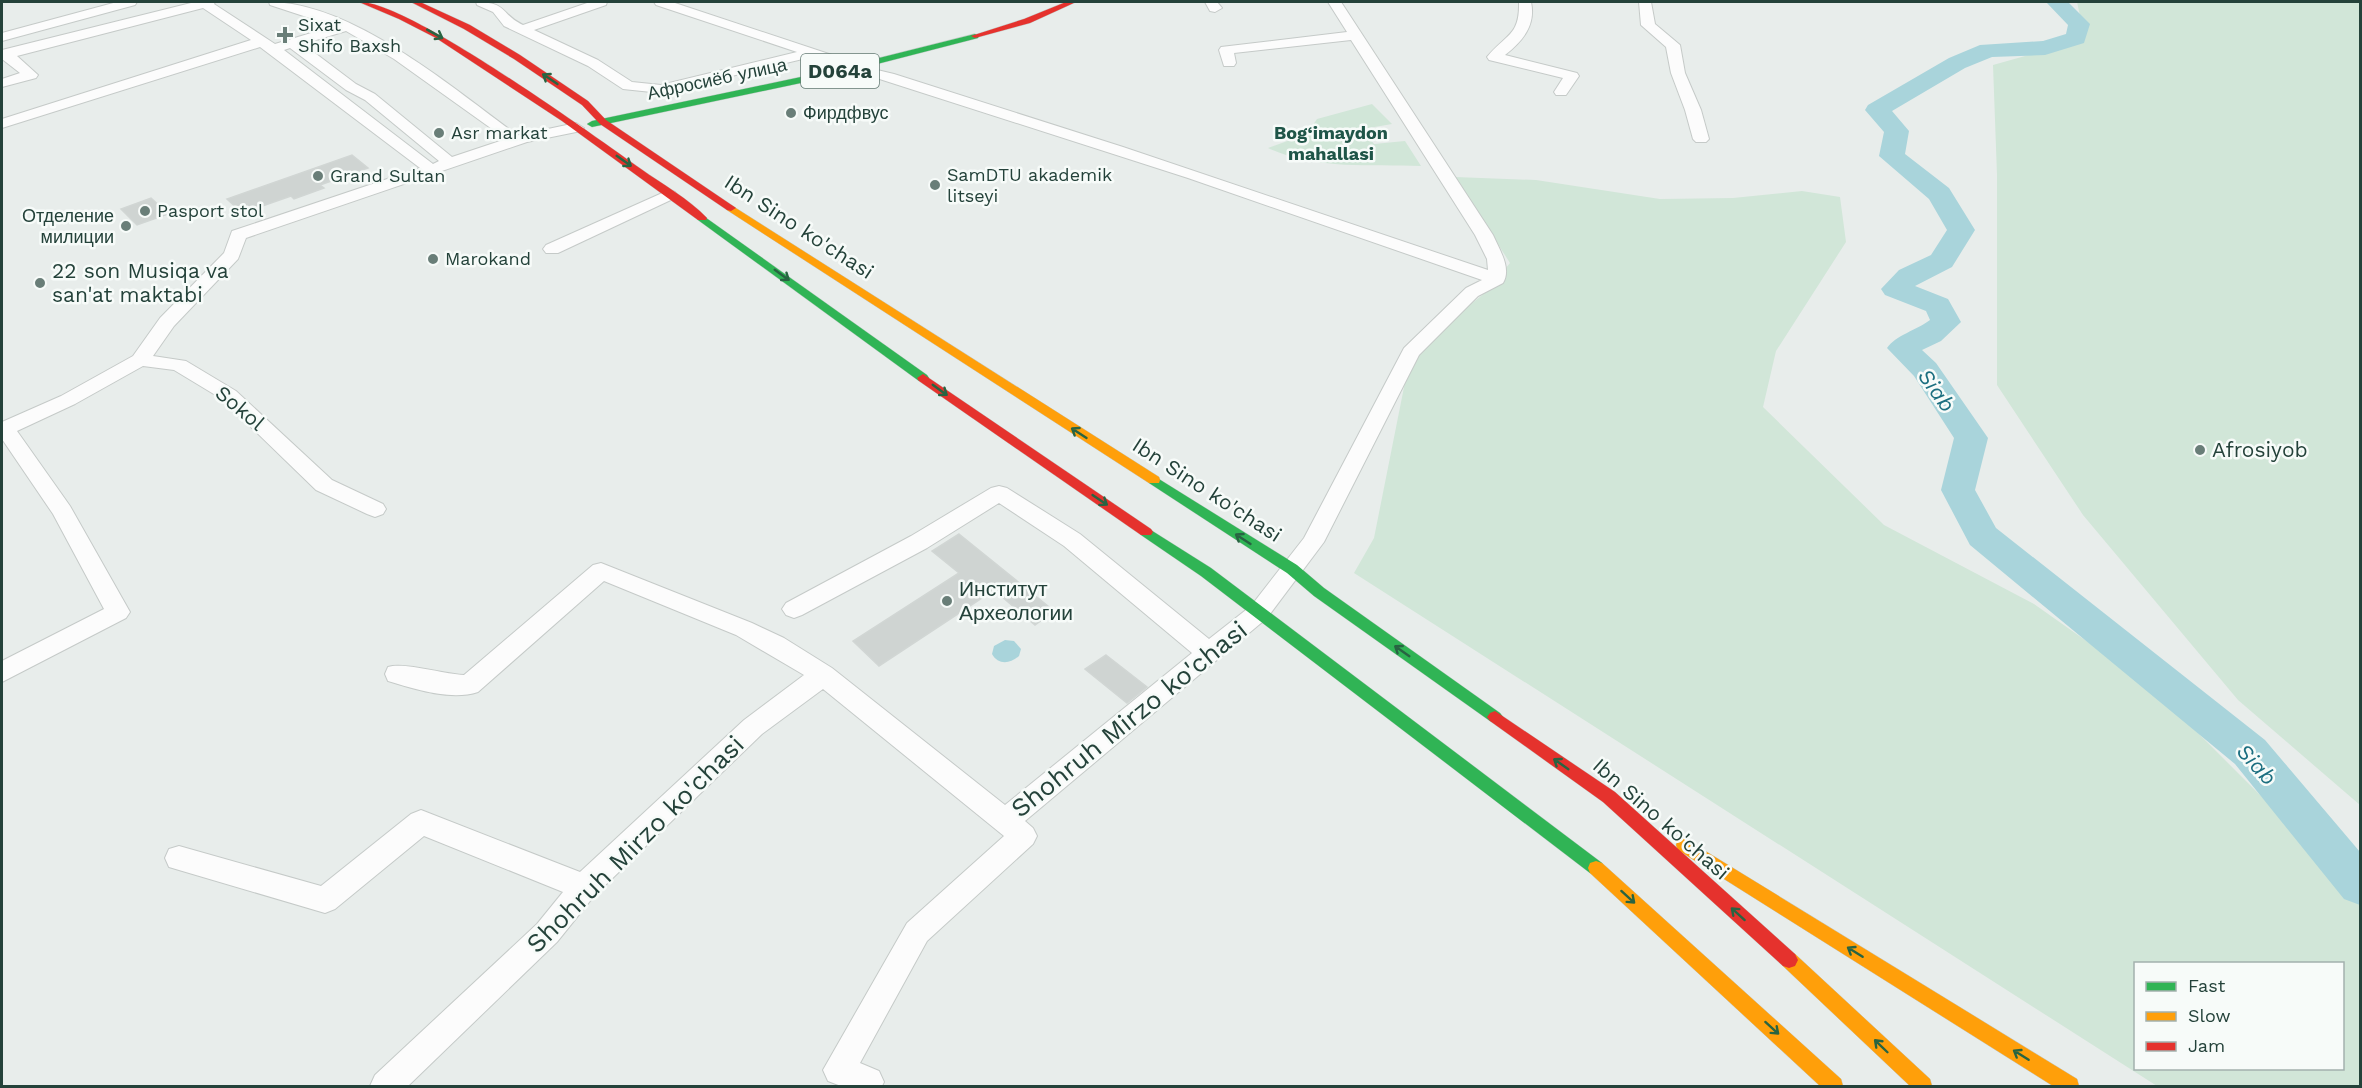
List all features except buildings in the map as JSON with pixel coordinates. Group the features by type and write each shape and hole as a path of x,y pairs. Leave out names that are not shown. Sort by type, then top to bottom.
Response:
{"main road":[{"path":"363,2 402,17 439,36 570,124 970,412 1206,572 1585,858 1834,1086"},
{"name":"Ibn Sino ko'chasi","path":"415,2 435,9 497,44 600,118 793,249 1265,554 1292,569 1319,592 1609,797 1842,1007 1923,1086"},
{"name":"Афросиёб улица","path":"849,66 1011,19 1053,2"},
{"name":"Афросиёб улица","path":"570,124 849,66 1018,24 1072,2"},
{"path":"1609,797 2070,1086"}],"street":[{"path":"2,37 130,2"},
{"path":"3,54 206,2 426,165"},
{"path":"275,2 348,26 399,56 508,135"},
{"path":"482,2 498,9 508,23 593,63 628,86 639,88 661,89 812,53"},
{"path":"497,44 601,2"},
{"path":"661,2 849,66 1129,154 1497,279 1496,259 1484,235 1335,2"},
{"path":"1525,2 1527,12 1524,27 1512,43 1494,57 1572,76 1561,92"},
{"path":"1645,2 1648,26 1673,45 1678,73 1693,110 1701,139"},
{"path":"2,124 266,45 292,43 348,26"},
{"path":"1229,63 1226,50 1355,35"},
{"path":"292,43 351,87 370,96 445,158"},
{"path":"2,83 31,75 3,54"},
{"path":"238,235 298,210 508,135 570,124"},
{"path":"238,235 570,124"},
{"path":"552,249 669,195"},
{"path":"2,672 118,612 62,511 3,429 68,400 140,360 166,321 232,255 238,235"},
{"name":"Shohruh Mirzo ko'chasi","path":"386,1086 548,933 584,888 753,727 823,675 1005,821 1259,612 1313,542 1411,352 1472,292 1497,279"},
{"name":"Sokol","path":"140,360 179,365 229,394 324,485 375,508"},
{"path":"794,609 919,542 999,493 1072,540 1209,653"},
{"path":"397,674 443,684 469,685 601,571 744,629 823,675"},
{"path":"868,1082 839,1070 917,932 1023,836 1005,821"},
{"path":"179,858 325,900 421,822 584,888"}],"green space":[{"name":"Afrosiyob","path":"2077,2 2360,2 2360,805 2238,700 2083,515 1997,385 1997,175 1993,65 2085,39"},
{"path":"1372,104 1392,124 1363,129 1374,144 1405,141 1421,166 1324,163 1286,155 1268,148 1307,134 1317,119"},
{"path":"1455,177 1536,180 1660,199 1733,198 1802,191 1840,197 1846,242 1776,351 1763,407 1884,525 2034,604 2153,688 2360,895 2360,1086 2157,1086 1354,573 1374,538 1411,352 1486,292 1510,263"}],"water":[{"path":"1005,640 1014,641 1021,649 1019,656 1012,661 1001,662 992,654 994,646"}],"waterway":[{"name":"Siab","path":"2057,2 2079,24 2076,38 2045,48 1988,50 1957,63 1877,110 1897,131 1892,156 1940,194 1961,230 1942,261 1909,276 1895,289 1938,305 1946,322 1930,335 1902,348 1925,370 1971,438 1958,490 1983,536 2250,752 2360,885"}],"traffic: fast":[{"path":"592,124 815,77 975,36"},
{"path":"702,218 923,378"},
{"path":"1154,480 1292,569 1319,592 1495,717"},
{"path":"1146,532 1206,572 1596,868"}],"traffic: slow":[{"path":"731,208 1154,480"},
{"path":"1684,845 2070,1086"},
{"path":"1596,868 1834,1086"},
{"path":"1789,960 1923,1086"}],"traffic: jam":[{"path":"363,2 402,17 439,36 565,119 702,218"},
{"path":"415,2 467,27 517,57 585,103 603,122 731,208"},
{"path":"975,36 1027,21 1072,2"},
{"path":"923,378 1146,532"},
{"path":"1495,717 1609,797 1789,960"}],"place":[{"name":"Sixat Shifo Baxsh","path":"285,35"},
{"name":"Фирдфвус","path":"791,113"},
{"name":"Asr markat","path":"439,133"},
{"name":"Grand Sultan","path":"318,176"},
{"name":"SamDTU akademik litseyi","path":"935,185"},
{"name":"Pasport stol","path":"145,211"},
{"name":"Отделение милиции","path":"126,226"},
{"name":"Marokand","path":"433,259"},
{"name":"22 son Musiqa va san'at maktabi","path":"40,283"},
{"name":"Afrosiyob","path":"2200,450"},
{"name":"Институт Археологии","path":"947,601"}],"district":[{"name":"Bog‘imaydon mahallasi","path":"1331,143"}]}
